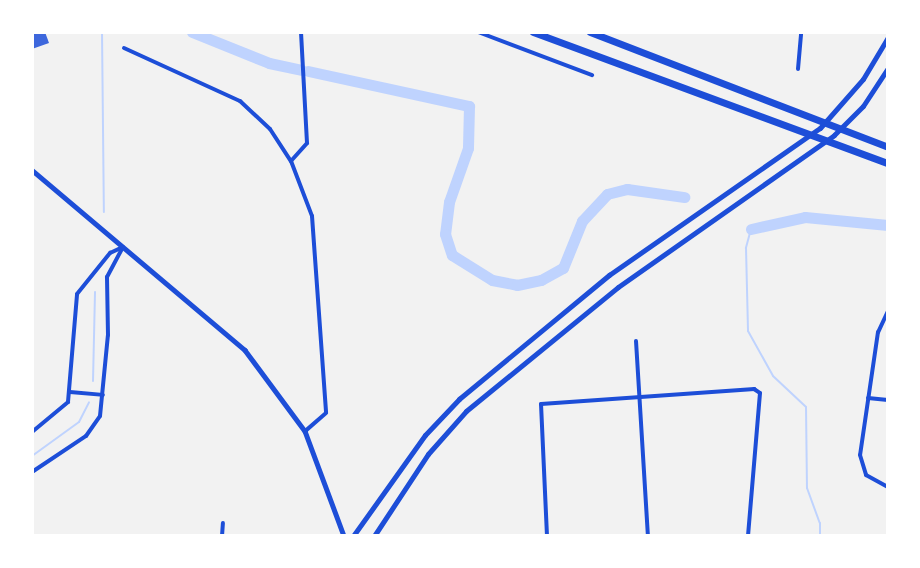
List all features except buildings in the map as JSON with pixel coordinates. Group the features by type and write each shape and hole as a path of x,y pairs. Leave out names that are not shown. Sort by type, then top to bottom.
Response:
{"highway":[{"path":"532,32 888,163"},
{"path":"590,32 888,147"}],"main road":[{"path":"353,536 424,435 459,399 609,275 788,152 847,100 888,37"},
{"path":"374,536 428,454 466,411 618,287 805,158 863,106 888,68"}],"street":[{"path":"291,161 307,143 301,32"},
{"path":"478,32 592,75"},
{"path":"798,69 801,32"},
{"path":"124,48 240,101 270,129 291,161 312,216 326,413 305,431"},
{"path":"32,170 245,350 305,431 344,536"},
{"path":"32,432 66,408 70,392 77,294 110,253 123,246"},
{"path":"32,472 86,436 100,416 103,396 107,277 123,246"},
{"path":"888,310 878,332 860,455 866,475 888,487"},
{"path":"636,341 648,536"},
{"path":"548,536 541,404 754,389 760,393 748,536"},
{"path":"70,392 103,396"},
{"path":"868,398 888,400"},
{"path":"222,536 224,523"}],"waterway":[{"path":"102,32 104,212"},
{"path":"192,32 269,63 301,70"},
{"path":"308,71 469,106 468,148 449,202 445,234 452,255 492,280 517,285 541,280 563,268 582,221 607,194 627,189 684,197"},
{"path":"751,229 805,217 888,225"},
{"path":"751,229 746,248 748,331 773,376 806,407 807,488 820,523 820,536"},
{"path":"93,381 95,292"},
{"path":"32,456 79,422 89,402"}]}
